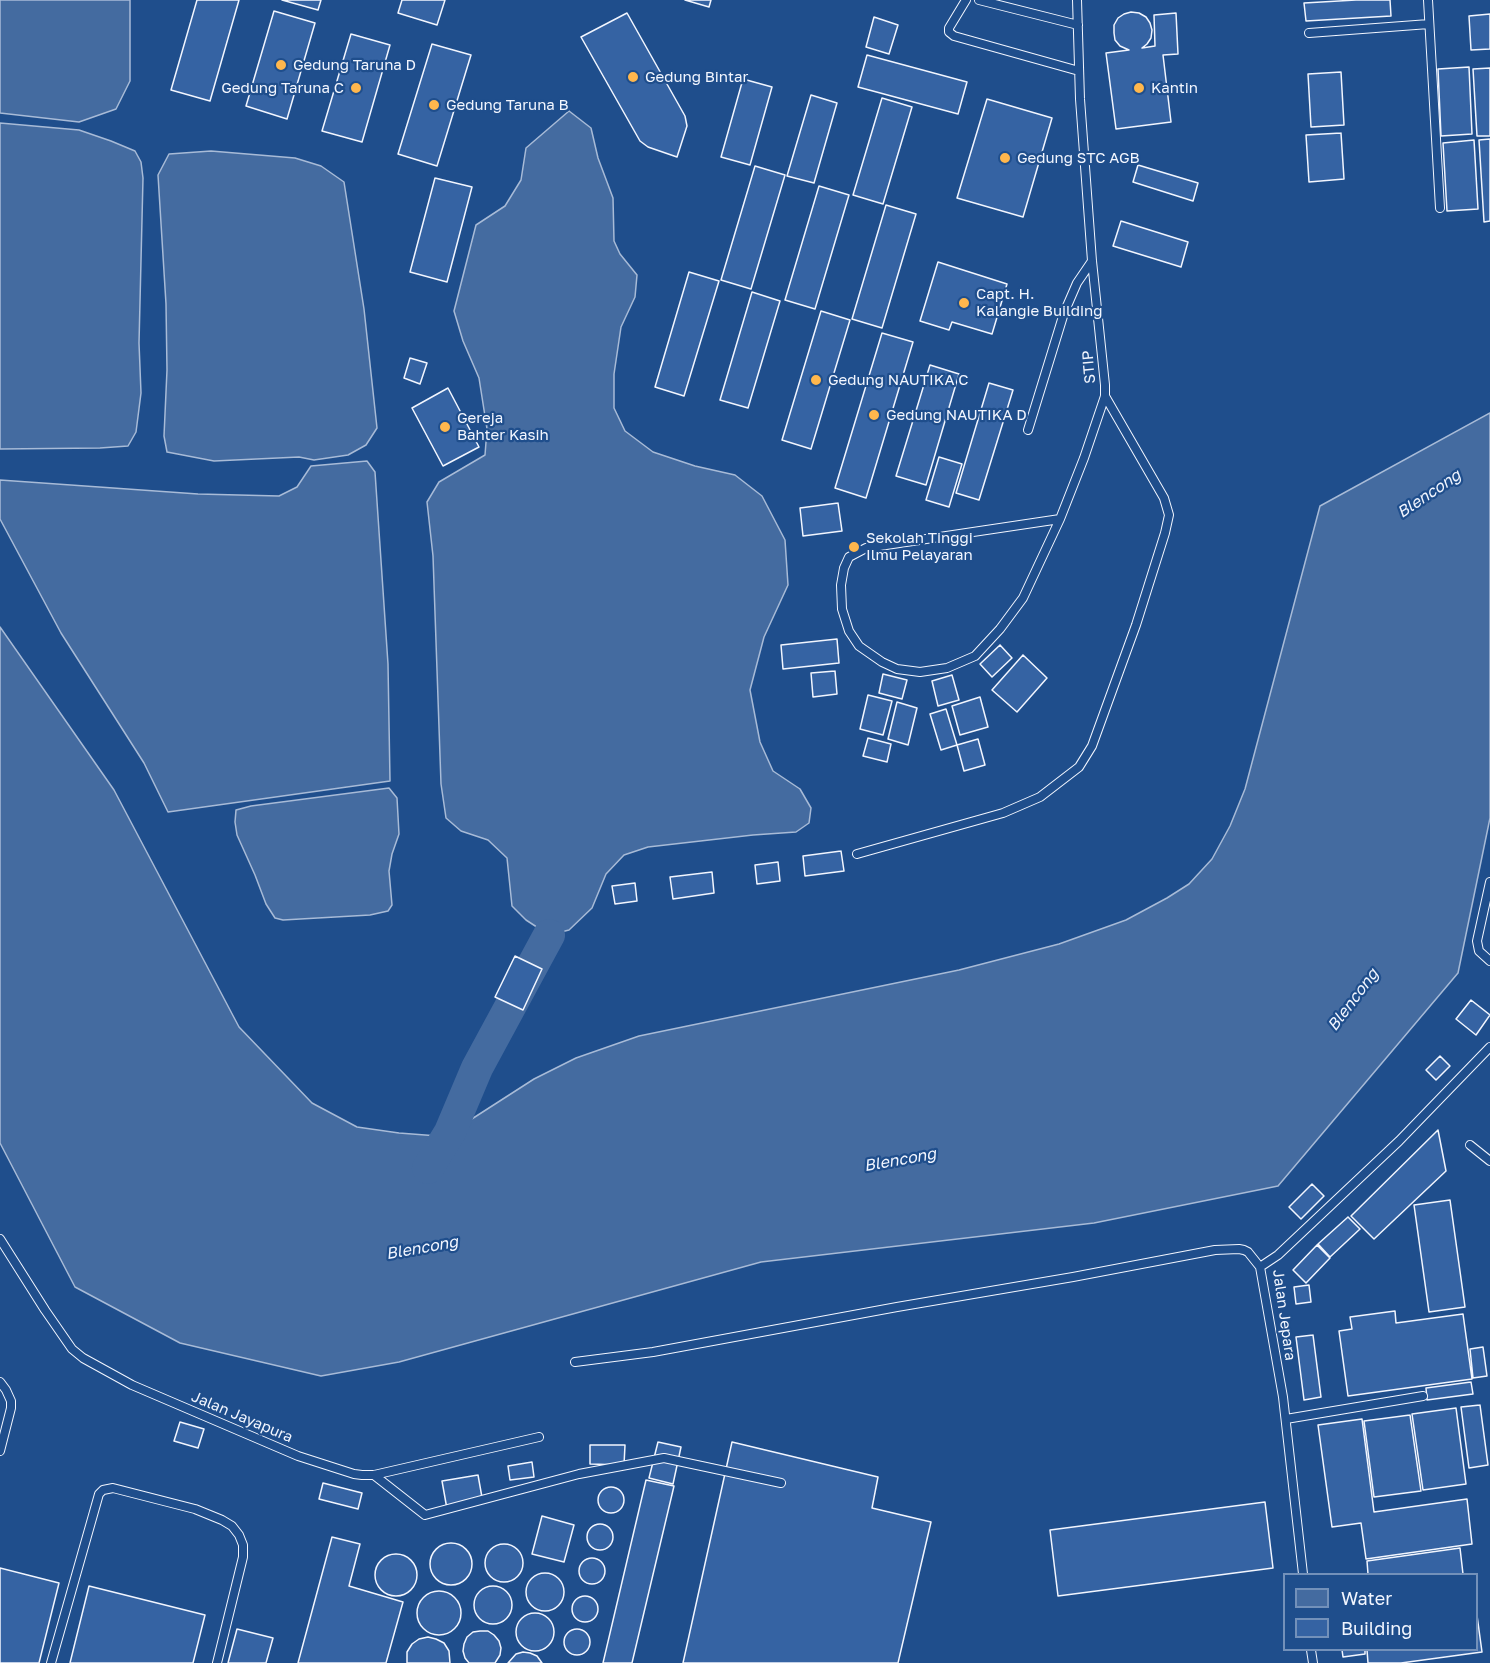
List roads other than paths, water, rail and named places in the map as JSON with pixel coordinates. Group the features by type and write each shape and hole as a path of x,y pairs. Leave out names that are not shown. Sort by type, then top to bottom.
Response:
{"lane":[{"path":"966,0 948,30 951,34 1079,71"},
{"path":"979,0 1078,25"},
{"name":"STIP","path":"1060,519 858,551 849,557 841,585 842,609 849,631 859,646 897,669 920,672 947,668 975,656 1000,629 1023,598 1060,519 1084,458 1105,396 1105,385 1092,261 1080,99 1077,0"},
{"path":"1428,0 1440,208"},
{"path":"1309,33 1430,24"},
{"path":"1028,430 1064,313 1077,283 1092,261"},
{"path":"857,854 1003,813 1040,798 1079,767 1092,746 1136,625 1169,515 1164,498 1105,396"},
{"path":"1490,882 1477,941 1479,951 1490,961"},
{"name":"Jalan Jepara","path":"1303,1573 1286,1419 1260,1267 1278,1255 1399,1141 1490,1047"},
{"path":"1470,1145 1490,1161"},
{"name":"Jalan Jayapura","path":"0,1239 72,1349 83,1358 132,1385 298,1456 362,1475 540,1437"},
{"path":"575,1362 653,1352 1215,1250 1244,1250 1260,1267"},
{"path":"0,1382 11,1401 0,1451"},
{"path":"1286,1419 1424,1396"},
{"path":"374,1474 425,1515 579,1474 664,1458 781,1484"},
{"path":"51,1663 99,1494 103,1490 112,1488 195,1509 222,1520 232,1526 239,1535 243,1545 243,1557 217,1663"}],"water":[{"path":"0,0 130,0 130,81 116,109 79,122 0,113"},
{"path":"569,111 591,128 598,158 613,198 614,241 620,254 637,275 635,297 621,327 614,374 614,408 625,431 653,452 695,466 735,475 762,496 785,540 788,585 764,637 750,690 760,742 773,771 800,789 811,808 809,823 796,832 648,847 624,855 606,874 592,908 569,930 549,935 526,920 512,906 507,858 488,840 461,831 446,818 441,784 433,556 427,502 439,482 485,455 487,429 479,378 463,341 454,311 476,225 505,206 521,180 526,148"},
{"path":"0,123 79,130 135,151 141,162 143,178 139,343 141,393 136,432 128,446 0,449"},
{"path":"211,151 295,158 321,166 344,182 364,309 377,428 366,445 348,455 314,460 299,457 214,461 167,452 164,436 167,370 166,304 158,175 169,154"},
{"name":"Blencong","path":"1490,413 1490,818 1458,973 1278,1186 1094,1223 761,1262 399,1362 321,1376 180,1343 75,1287 0,1143 0,627 114,790 239,1027 312,1103 357,1127 438,1136 450,1132 534,1079 576,1058 639,1036 959,970 1059,944 1126,920 1189,884 1212,859 1230,826 1245,789 1320,506"},
{"path":"367,461 375,472 388,664 390,781 168,812 144,763 61,633 0,519 0,480 198,494 279,496 297,487 311,466"},
{"path":"389,788 397,798 399,834 389,871 392,905 388,911 370,915 283,920 275,918 266,904 237,835 236,810 251,806"}],"waterway":[{"path":"428,1168 450,1132 477,1068 549,935"}],"place":[{"name":"Gedung Taruna D","path":"281,65"},
{"name":"Gedung Bintar","path":"633,77"},
{"name":"Gedung Taruna C","path":"356,88"},
{"name":"Kantin","path":"1139,88"},
{"name":"Gedung Taruna B","path":"434,105"},
{"name":"Gedung STC AGB","path":"1005,158"},
{"name":"Capt. H. Kalangie Building","path":"964,303"},
{"name":"Gedung NAUTIKA C","path":"816,380"},
{"name":"Gedung NAUTIKA D","path":"874,415"},
{"name":"Gereja Bahter Kasih","path":"445,427"},
{"name":"Sekolah Tinggi Ilmu Pelayaran","path":"854,547"}]}
